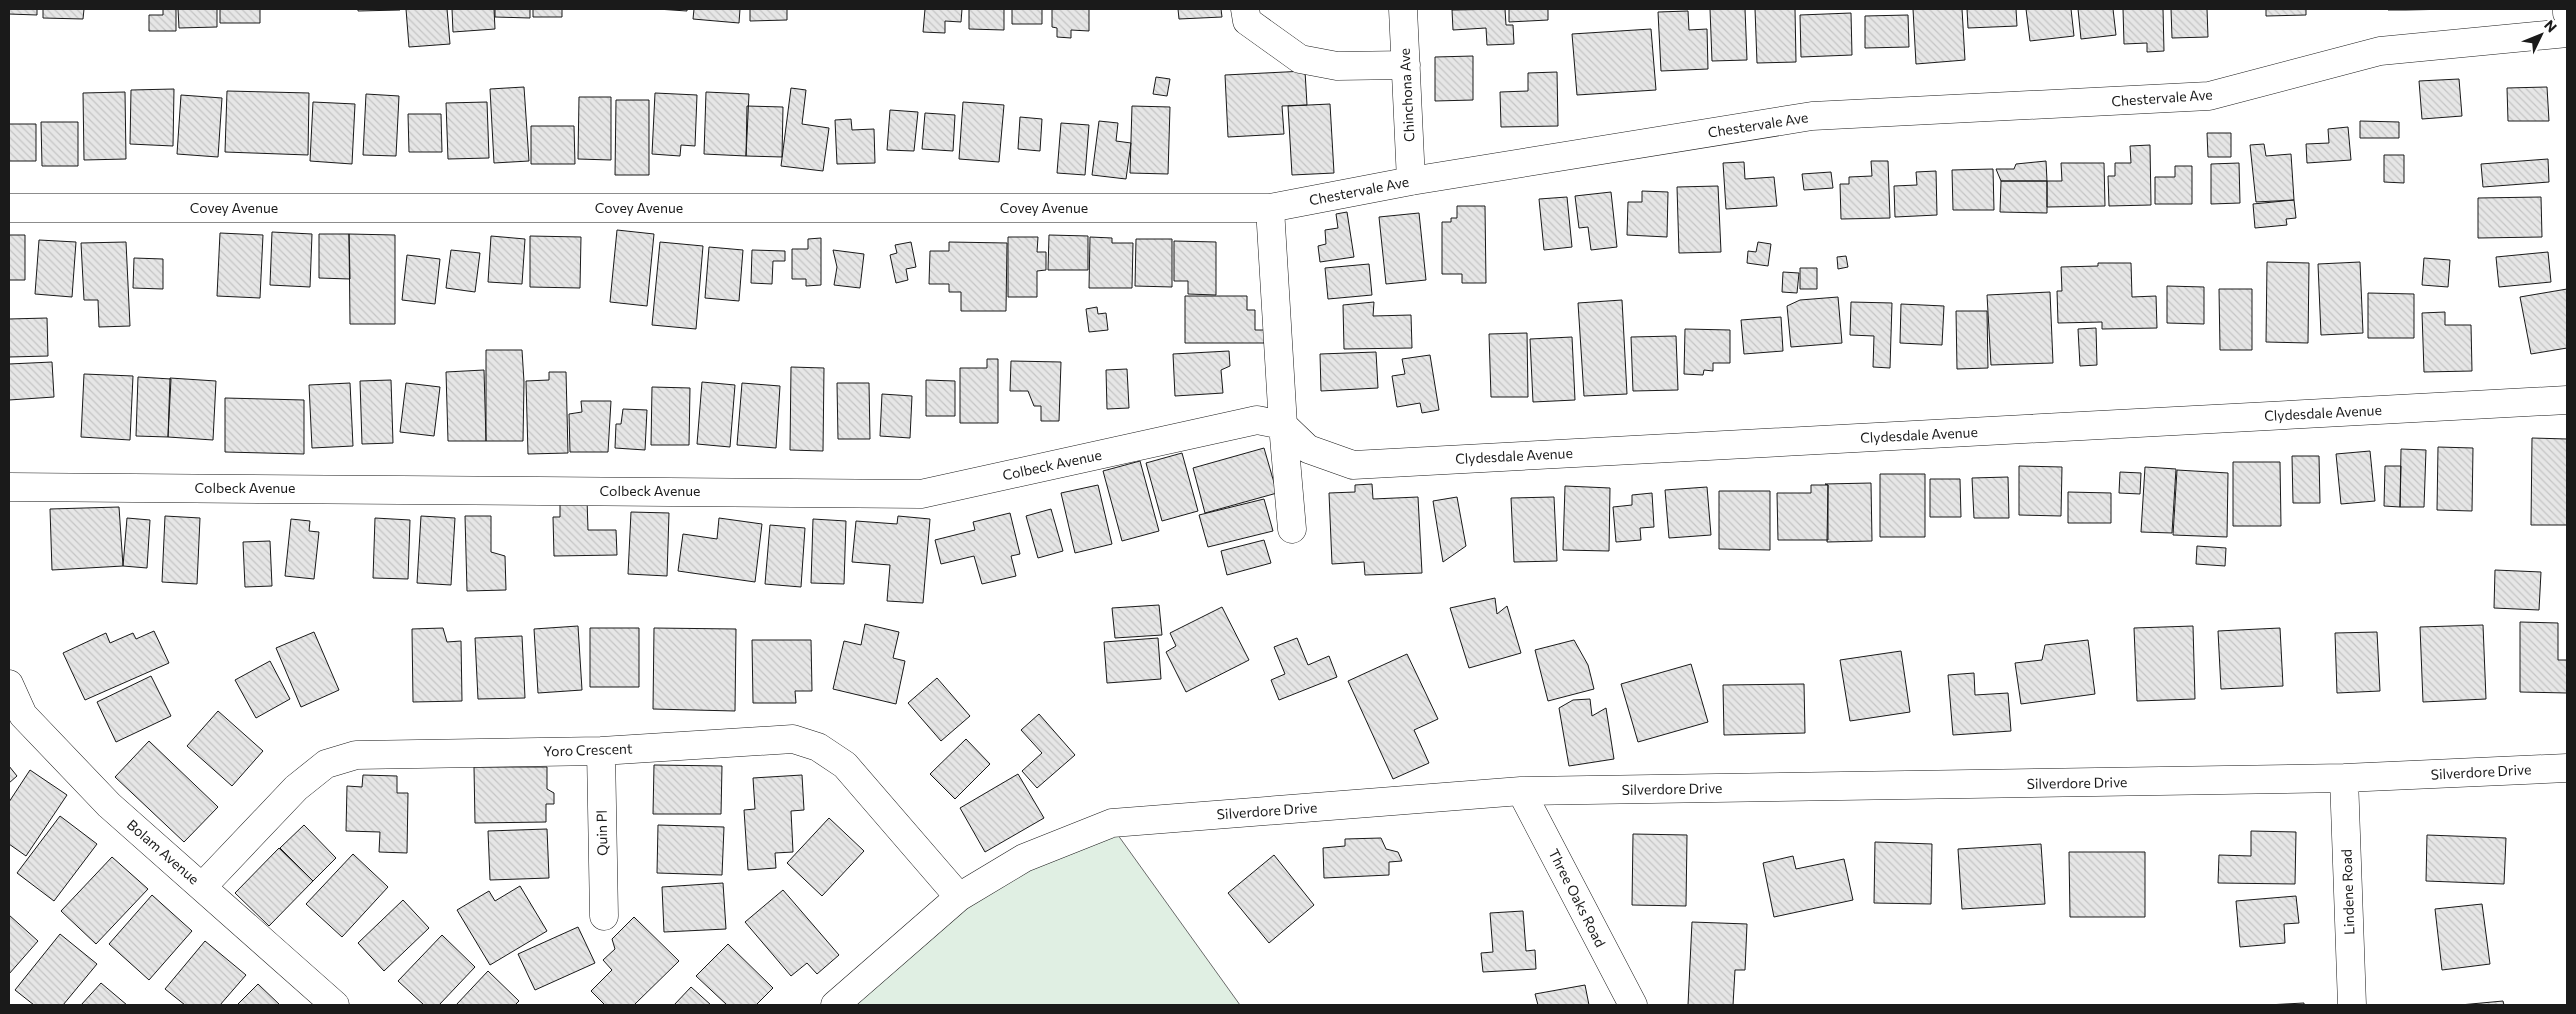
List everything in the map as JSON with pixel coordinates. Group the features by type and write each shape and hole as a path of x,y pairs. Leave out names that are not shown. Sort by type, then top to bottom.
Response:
{"street":[{"path":"1244,9 1247,21 1300,59 1337,66 1406,65"},
{"name":"Chinchona Ave","path":"1403,9 1411,181"},
{"path":"2567,9 2567,14"},
{"name":"Chestervale Ave","path":"1270,208 1411,181 1812,116 2209,96 2380,51 2567,33"},
{"name":"Covey Avenue","path":"9,208 1270,208"},
{"path":"1270,208 1283,424 1292,529"},
{"name":"Clydesdale Avenue","path":"1283,424 1308,448 1353,465 2567,400"},
{"name":"Colbeck Avenue","path":"9,487 921,494 1257,420 1283,424"},
{"name":"Bolam Avenue","path":"9,684 23,716 109,804 335,1005"},
{"name":"Yoro Crescent","path":"202,886 296,788 326,764 356,755 601,751 793,739 818,748 845,765 959,896"},
{"name":"Quin Pl","path":"601,751 604,916"},
{"name":"Silverdore Drive","path":"835,1005 959,896 1024,858 1112,823 1522,791 2344,778 2567,768"},
{"name":"Lindene Road","path":"2344,778 2352,1005"},
{"name":"Three Oaks Road","path":"1522,791 1633,1005"}],"green space":[{"path":"1115,831 1240,1005 854,1005 961,906 1027,868"}],"building":[{"path":"9,9 37,9 37,15 9,14"},
{"path":"43,9 84,9 83,19 43,18"},
{"path":"163,9 176,9 176,31 149,31 149,15 163,15"},
{"path":"178,9 217,9 217,27 179,28"},
{"path":"220,9 260,9 260,23 220,23"},
{"path":"358,9 400,9 400,10 358,11"},
{"path":"406,9 447,9 450,44 409,47"},
{"path":"452,9 494,9 495,29 453,32"},
{"path":"495,9 530,9 530,18 495,17"},
{"path":"533,9 562,9 562,17 533,17"},
{"path":"657,9 687,9 687,11"},
{"path":"694,9 740,9 739,23 693,19"},
{"path":"750,9 787,9 787,20 750,21"},
{"path":"925,9 962,9 961,22 945,21 945,33 923,32"},
{"path":"969,9 1004,9 1004,30 969,29"},
{"path":"1012,9 1042,9 1042,24 1012,24"},
{"path":"1052,9 1089,9 1089,31 1071,30 1071,38 1057,37 1057,28 1052,27"},
{"path":"1178,9 1221,9 1222,17 1179,19"},
{"path":"1505,9 1506,25 1513,25 1514,44 1487,45 1486,28 1453,30 1452,10"},
{"path":"1509,9 1548,9 1548,20 1509,22"},
{"path":"1710,9 1745,9 1747,60 1712,61"},
{"path":"1755,9 1795,9 1796,62 1757,63"},
{"path":"1913,9 1962,9 1965,60 1916,64"},
{"path":"1967,9 2016,9 2017,26 1968,28"},
{"path":"2026,9 2071,9 2074,36 2030,41"},
{"path":"2078,9 2113,9 2116,35 2081,39"},
{"path":"2123,9 2163,9 2164,51 2147,52 2147,43 2124,44"},
{"path":"2171,9 2207,9 2208,37 2172,38"},
{"path":"2266,9 2306,9 2306,15 2266,16"},
{"path":"2406,9 2406,10 2388,10"},
{"path":"2406,9 2453,9 2406,10"},
{"path":"1688,11 1689,30 1707,29 1708,69 1661,71 1658,12"},
{"path":"1851,13 1852,55 1801,57 1800,15"},
{"path":"1908,15 1909,47 1865,48 1865,16"},
{"path":"1651,29 1656,90 1577,95 1572,34"},
{"path":"1473,56 1473,100 1435,101 1435,57"},
{"path":"1305,71 1307,105 1282,106 1284,134 1228,137 1225,75"},
{"path":"1557,72 1558,126 1501,127 1500,92 1528,91 1528,73"},
{"path":"1156,77 1170,79 1167,96 1153,94"},
{"path":"2459,79 2462,116 2422,119 2419,81"},
{"path":"524,87 529,161 494,163 490,89"},
{"path":"2547,87 2549,121 2508,121 2507,88"},
{"path":"791,88 806,90 802,124 829,128 823,171 781,166"},
{"path":"174,89 173,146 130,144 131,90"},
{"path":"227,91 309,93 308,155 225,152"},
{"path":"125,92 126,159 84,160 83,93"},
{"path":"706,92 749,94 746,156 704,154"},
{"path":"655,93 697,95 695,146 681,145 680,156 652,154"},
{"path":"366,94 399,96 396,156 363,155"},
{"path":"181,95 222,98 218,157 177,154"},
{"path":"579,97 611,97 611,160 578,159"},
{"path":"616,100 649,100 649,175 615,175"},
{"path":"313,102 355,104 352,164 310,161"},
{"path":"487,102 489,158 448,159 446,103"},
{"path":"963,102 1004,105 999,162 959,159"},
{"path":"1330,104 1334,173 1292,175 1288,106"},
{"path":"747,106 783,107 782,157 746,156"},
{"path":"1132,106 1170,107 1168,174 1130,173"},
{"path":"890,110 918,112 914,151 887,150"},
{"path":"925,113 955,115 953,151 922,149"},
{"path":"408,114 441,114 442,152 409,152"},
{"path":"1020,117 1042,119 1040,151 1018,149"},
{"path":"851,119 852,130 874,129 875,163 837,164 835,120"},
{"path":"1099,121 1118,123 1116,141 1131,143 1126,179 1092,175"},
{"path":"2360,121 2399,122 2399,138 2360,138"},
{"path":"41,122 78,122 78,166 42,166"},
{"path":"1061,123 1089,125 1085,175 1057,173"},
{"path":"9,124 36,124 36,161 9,161"},
{"path":"531,126 574,126 575,164 531,164"},
{"path":"2348,127 2351,160 2307,163 2306,144 2329,143 2328,129"},
{"path":"2207,133 2231,133 2231,157 2208,157"},
{"path":"2264,144 2266,156 2291,154 2294,200 2256,202 2250,145"},
{"path":"2150,145 2151,205 2109,206 2108,176 2115,176 2115,163 2131,163 2130,146"},
{"path":"2384,155 2404,155 2404,183 2384,182"},
{"path":"2548,159 2549,182 2483,187 2481,164"},
{"path":"1871,161 1888,161 1890,218 1841,219 1840,184 1849,184 1849,177 1872,176"},
{"path":"2046,161 2047,181 2001,181 1996,169 2014,169 2016,164"},
{"path":"1744,162 1745,179 1774,177 1777,206 1726,209 1723,163"},
{"path":"2061,163 2104,163 2105,206 2047,207 2047,181 2062,181"},
{"path":"2239,163 2240,203 2211,204 2211,164"},
{"path":"2175,166 2192,166 2192,204 2155,204 2155,177 2175,177"},
{"path":"1993,169 1994,210 1953,210 1952,170"},
{"path":"1936,171 1937,215 1895,217 1894,186 1917,185 1916,172"},
{"path":"1831,172 1833,188 1804,190 1802,174"},
{"path":"2001,181 2047,181 2047,213 2000,212"},
{"path":"1718,186 1721,252 1679,253 1677,187"},
{"path":"1642,191 1668,192 1667,237 1627,235 1628,202 1642,202"},
{"path":"1611,192 1617,247 1591,250 1588,227 1579,228 1575,196"},
{"path":"1567,197 1572,247 1544,250 1539,199"},
{"path":"2541,197 2542,237 2478,238 2478,198"},
{"path":"2294,200 2296,218 2286,219 2287,225 2255,228 2253,204"},
{"path":"1457,206 1485,206 1486,283 1462,283 1462,274 1442,274 1442,222 1451,222 1451,218 1457,218"},
{"path":"1347,212 1354,257 1320,262 1318,246 1326,244 1325,230 1338,228 1336,214"},
{"path":"1419,213 1426,280 1386,284 1379,217"},
{"path":"617,230 654,234 647,306 610,302"},
{"path":"272,232 312,234 310,287 270,285"},
{"path":"220,233 263,235 260,298 217,296"},
{"path":"319,234 349,234 350,279 319,278"},
{"path":"349,234 395,235 395,324 350,324"},
{"path":"9,235 25,235 25,280 9,280"},
{"path":"1049,235 1088,236 1088,270 1048,270"},
{"path":"491,236 525,239 522,284 488,282"},
{"path":"530,236 581,237 580,288 530,287"},
{"path":"1008,237 1038,237 1037,252 1046,252 1046,270 1037,271 1037,297 1008,297"},
{"path":"1090,237 1112,238 1112,243 1133,243 1132,288 1089,288"},
{"path":"821,238 821,285 806,286 806,279 792,279 792,249 808,249 808,239"},
{"path":"1136,239 1172,239 1172,287 1135,286"},
{"path":"39,240 76,242 72,297 35,294"},
{"path":"1174,241 1216,242 1216,295 1188,294 1188,281 1174,281"},
{"path":"126,242 130,326 99,327 98,300 84,300 81,243"},
{"path":"660,242 703,246 696,329 652,325"},
{"path":"911,242 916,267 906,269 908,280 896,283 890,255 897,253 895,245"},
{"path":"949,242 1007,243 1006,311 961,311 961,292 949,292 949,284 929,284 930,251 949,251"},
{"path":"1758,242 1771,244 1768,266 1747,263 1748,251 1756,252"},
{"path":"709,247 743,250 739,301 705,298"},
{"path":"451,250 480,253 475,292 446,288"},
{"path":"752,250 785,251 785,261 773,261 772,284 751,283"},
{"path":"833,250 864,254 860,288 834,285 837,267"},
{"path":"2548,252 2551,282 2499,287 2496,257"},
{"path":"407,255 440,259 435,304 402,300"},
{"path":"1846,256 1848,267 1838,269 1837,257"},
{"path":"134,258 163,259 163,289 133,288"},
{"path":"2424,258 2450,260 2448,287 2422,285"},
{"path":"2267,262 2309,263 2308,343 2266,342"},
{"path":"2360,262 2363,333 2321,335 2318,264"},
{"path":"2098,263 2131,263 2132,297 2156,296 2157,328 2102,329 2102,322 2058,323 2057,291 2062,291 2061,267 2098,266"},
{"path":"1369,264 1372,295 1328,299 1325,268"},
{"path":"1800,268 1817,268 1817,289 1800,289"},
{"path":"1783,272 1799,273 1797,293 1782,292"},
{"path":"2167,286 2204,287 2204,324 2167,323"},
{"path":"2219,289 2252,289 2252,350 2220,350"},
{"path":"2567,289 2567,348 2531,354 2520,297"},
{"path":"2050,292 2053,363 1991,365 1987,295"},
{"path":"2368,293 2414,294 2414,338 2368,338"},
{"path":"1185,296 1247,296 1247,310 1255,310 1255,330 1270,330 1264,343 1185,343"},
{"path":"1838,297 1842,343 1791,347 1787,306 1800,300"},
{"path":"1622,300 1627,394 1584,396 1578,303"},
{"path":"1374,302 1373,316 1411,315 1412,348 1344,349 1343,305"},
{"path":"1851,302 1892,303 1890,368 1873,367 1874,336 1850,335"},
{"path":"1901,304 1944,306 1942,345 1900,343"},
{"path":"1097,307 1098,314 1106,313 1108,330 1089,332 1086,309"},
{"path":"1956,311 1987,311 1988,368 1957,369"},
{"path":"2445,312 2445,325 2471,325 2472,371 2424,372 2422,313"},
{"path":"1781,317 1783,351 1744,354 1741,320"},
{"path":"47,318 48,356 9,357 9,319"},
{"path":"2096,328 2097,365 2080,366 2078,329"},
{"path":"1685,329 1730,330 1730,363 1713,363 1713,371 1704,370 1703,375 1684,374"},
{"path":"1527,333 1528,397 1491,397 1489,334"},
{"path":"1676,336 1678,390 1633,391 1631,337"},
{"path":"1572,337 1575,400 1533,402 1530,339"},
{"path":"486,350 522,350 524,382 523,441 486,441"},
{"path":"1229,351 1230,366 1221,370 1223,393 1175,396 1173,354"},
{"path":"1376,352 1378,388 1321,391 1320,354"},
{"path":"1430,355 1439,410 1422,413 1420,403 1397,407 1392,376 1405,374 1402,359"},
{"path":"987,359 998,359 998,423 960,423 960,368 987,368"},
{"path":"1011,361 1061,362 1059,421 1041,421 1041,406 1034,406 1028,391 1010,391"},
{"path":"52,362 54,397 9,400 9,364"},
{"path":"791,367 824,368 823,451 790,450"},
{"path":"1127,369 1129,408 1107,409 1106,370"},
{"path":"484,370 486,441 448,441 446,372"},
{"path":"549,372 566,372 568,453 528,454 526,381 549,380"},
{"path":"84,374 133,376 130,440 81,437"},
{"path":"138,377 171,379 168,437 136,436"},
{"path":"170,378 216,381 213,440 168,437"},
{"path":"391,380 393,443 362,444 360,381"},
{"path":"926,380 955,381 955,416 926,416"},
{"path":"702,382 735,385 730,447 697,444"},
{"path":"350,383 353,446 312,448 309,385"},
{"path":"406,383 440,387 434,436 400,432"},
{"path":"742,383 780,386 776,448 737,445"},
{"path":"837,383 869,383 870,439 838,439"},
{"path":"652,387 690,388 689,445 651,445"},
{"path":"882,394 912,396 910,438 880,436"},
{"path":"225,398 304,400 304,454 225,452"},
{"path":"581,401 611,401 608,452 570,452 569,414 582,412"},
{"path":"623,409 647,410 645,450 615,448 616,424 621,424"},
{"path":"2532,438 2567,439 2567,525 2531,525"},
{"path":"2438,447 2473,448 2472,511 2437,510"},
{"path":"1264,448 1277,493 1205,513 1193,468"},
{"path":"2401,449 2426,450 2424,507 2400,507"},
{"path":"2370,451 2375,501 2341,504 2336,454"},
{"path":"1182,453 1198,511 1162,521 1146,463"},
{"path":"2292,456 2319,456 2320,503 2293,503"},
{"path":"1140,461 1159,531 1122,541 1103,471"},
{"path":"2233,462 2280,462 2281,526 2233,526"},
{"path":"2019,466 2062,467 2061,516 2019,515"},
{"path":"2385,466 2401,466 2400,507 2384,506"},
{"path":"2145,467 2176,469 2172,533 2141,532"},
{"path":"2177,470 2228,473 2227,537 2173,535"},
{"path":"2120,472 2141,473 2140,494 2119,493"},
{"path":"1880,474 1925,474 1925,537 1880,537"},
{"path":"2008,477 2009,518 1974,518 1972,478"},
{"path":"1930,479 1960,479 1961,517 1930,517"},
{"path":"1871,483 1872,541 1827,542 1828,485 1825,484"},
{"path":"1372,484 1373,499 1418,497 1422,573 1365,575 1364,562 1332,564 1329,493 1355,492 1355,485"},
{"path":"1098,485 1112,544 1075,553 1061,493"},
{"path":"1811,485 1828,485 1828,540 1778,540 1777,493 1811,493"},
{"path":"1565,486 1610,488 1609,551 1563,550"},
{"path":"1707,487 1711,535 1669,538 1665,490"},
{"path":"1719,491 1770,491 1770,550 1719,549"},
{"path":"2068,492 2111,493 2111,523 2068,523"},
{"path":"1652,493 1654,527 1640,528 1641,540 1616,542 1613,507 1632,505 1632,495"},
{"path":"1457,497 1466,546 1443,562 1433,501"},
{"path":"1554,497 1557,561 1514,562 1511,498"},
{"path":"587,499 588,530 616,530 617,555 554,556 553,517 560,517 560,500"},
{"path":"1264,499 1273,531 1208,547 1199,515"},
{"path":"119,507 123,566 52,570 50,509"},
{"path":"1051,509 1063,551 1038,558 1026,516"},
{"path":"631,512 669,513 667,576 628,574"},
{"path":"1010,513 1020,554 1011,556 1016,576 982,584 974,556 941,564 935,540 975,530 973,522"},
{"path":"165,516 200,518 197,584 162,582"},
{"path":"421,516 455,518 451,585 417,583"},
{"path":"465,516 491,516 491,552 505,556 506,590 467,591"},
{"path":"898,516 930,519 923,603 887,601 890,565 852,562 856,521 897,524"},
{"path":"127,518 150,520 147,568 123,566"},
{"path":"375,518 410,520 408,579 373,578"},
{"path":"719,518 762,524 755,582 678,571 683,534 717,539"},
{"path":"291,519 310,521 309,531 319,532 314,579 285,576"},
{"path":"813,519 846,521 844,584 811,583"},
{"path":"770,525 805,528 801,587 765,584"},
{"path":"1264,540 1271,563 1227,575 1221,551"},
{"path":"270,541 272,586 245,587 243,542"},
{"path":"2197,546 2226,548 2225,566 2196,564"},
{"path":"2495,570 2541,572 2539,610 2494,608"},
{"path":"1495,598 1497,614 1507,606 1521,653 1469,668 1450,608"},
{"path":"1159,605 1162,635 1115,638 1112,608"},
{"path":"1222,607 1249,660 1186,692 1166,652 1176,646 1170,633"},
{"path":"2520,622 2558,623 2558,660 2567,660 2567,693 2520,692"},
{"path":"865,624 899,632 893,658 905,661 896,704 833,689 844,641 861,645"},
{"path":"2483,625 2486,699 2423,702 2420,627"},
{"path":"578,626 582,690 538,693 534,629"},
{"path":"2193,626 2195,699 2137,701 2134,628"},
{"path":"443,628 447,642 461,641 462,701 413,702 412,629"},
{"path":"590,628 639,628 639,687 590,687"},
{"path":"654,628 736,629 735,711 653,709"},
{"path":"2280,628 2283,686 2221,689 2218,631"},
{"path":"154,631 169,663 85,700 63,653 106,633 110,643 133,633 136,639"},
{"path":"314,632 339,690 301,707 276,648"},
{"path":"2377,632 2380,691 2337,693 2335,633"},
{"path":"522,636 525,698 478,699 475,638"},
{"path":"1158,638 1161,679 1107,683 1104,642"},
{"path":"1297,638 1308,665 1329,656 1337,677 1279,700 1271,680 1285,674 1274,647"},
{"path":"752,640 811,640 812,691 795,691 796,703 753,703"},
{"path":"1574,640 1588,665 1594,689 1548,701 1535,650"},
{"path":"2088,640 2095,694 2021,704 2015,663 2042,660 2045,645"},
{"path":"1901,651 1910,712 1850,721 1840,660"},
{"path":"1407,654 1438,719 1414,730 1429,763 1393,779 1348,681"},
{"path":"270,661 290,699 256,718 235,680"},
{"path":"1691,664 1708,722 1638,742 1621,684"},
{"path":"1974,673 1975,695 2008,693 2011,731 1953,735 1948,675"},
{"path":"151,676 171,716 116,742 97,702"},
{"path":"937,678 970,716 941,741 908,703"},
{"path":"1804,684 1805,733 1724,735 1723,685"},
{"path":"1590,699 1592,716 1606,708 1614,759 1569,766 1559,708 1573,700"},
{"path":"218,711 263,751 232,786 187,746"},
{"path":"1039,714 1075,755 1037,788 1022,771 1042,753 1021,730"},
{"path":"966,739 990,764 955,799 930,774"},
{"path":"149,741 218,807 184,842 115,777"},
{"path":"654,765 722,766 721,814 653,814"},
{"path":"9,766 17,776 9,783"},
{"path":"474,767 547,767 547,789 554,793 554,804 546,804 546,822 475,823"},
{"path":"30,770 67,795 26,856 9,844 9,802"},
{"path":"1018,774 1044,818 985,852 960,808"},
{"path":"363,775 397,776 397,793 408,793 407,853 379,852 380,832 346,831 347,786 362,787"},
{"path":"802,775 804,810 791,811 793,852 775,853 776,868 748,870 744,810 755,809 753,778"},
{"path":"60,816 97,844 54,901 17,873"},
{"path":"829,818 864,851 822,896 787,863"},
{"path":"304,825 336,858 313,881 280,848"},
{"path":"658,825 724,827 722,875 657,873"},
{"path":"547,829 549,878 490,880 488,831"},
{"path":"2251,831 2296,832 2295,884 2218,883 2219,855 2251,856"},
{"path":"1633,834 1687,835 1686,906 1632,905"},
{"path":"2427,835 2506,838 2504,884 2426,881"},
{"path":"1381,838 1386,849 1398,852 1402,861 1389,862 1389,875 1324,878 1323,848 1345,846 1345,839"},
{"path":"1875,842 1932,844 1931,904 1874,903"},
{"path":"2041,844 2045,904 1962,909 1958,849"},
{"path":"279,848 313,881 269,926 235,893"},
{"path":"2069,852 2145,852 2145,917 2070,917"},
{"path":"353,854 388,887 342,937 306,904"},
{"path":"1274,855 1314,905 1269,943 1228,893"},
{"path":"1793,856 1796,869 1844,859 1853,900 1774,917 1763,863"},
{"path":"112,857 148,889 96,944 61,911"},
{"path":"723,883 726,929 664,932 662,887"},
{"path":"520,886 547,931 490,965 457,910 489,891 495,901"},
{"path":"783,890 839,955 817,974 807,963 791,976 745,922"},
{"path":"152,895 192,931 149,980 109,944"},
{"path":"2296,896 2299,923 2284,924 2285,943 2240,947 2236,901"},
{"path":"403,900 429,928 384,971 358,943"},
{"path":"2482,904 2490,964 2442,970 2435,909"},
{"path":"1523,911 1526,951 1535,950 1536,969 1483,972 1481,953 1493,952 1490,913"},
{"path":"9,915 38,941 9,974"},
{"path":"634,917 679,961 634,1005 605,1005 591,991 612,970 603,960 615,949 612,939"},
{"path":"1692,922 1747,924 1745,970 1735,970 1733,1005 1688,1005"},
{"path":"578,927 595,963 535,990 518,954"},
{"path":"60,934 97,964 63,1005 34,1005 15,990"},
{"path":"442,935 475,967 439,1005 424,1005 398,981"},
{"path":"205,941 246,975 220,1005 185,1005 165,989"},
{"path":"728,944 773,988 756,1005 727,1005 696,976"},
{"path":"488,971 519,1001 515,1005 456,1005"},
{"path":"101,983 127,1005 81,1005"},
{"path":"258,984 280,1005 237,1005"},
{"path":"1585,985 1589,1005 1538,1005 1535,994"},
{"path":"691,987 711,1005 674,1005"},
{"path":"2503,1001 2504,1005 2460,1005"},
{"path":"2304,1003 2304,1005 2267,1005"}]}
